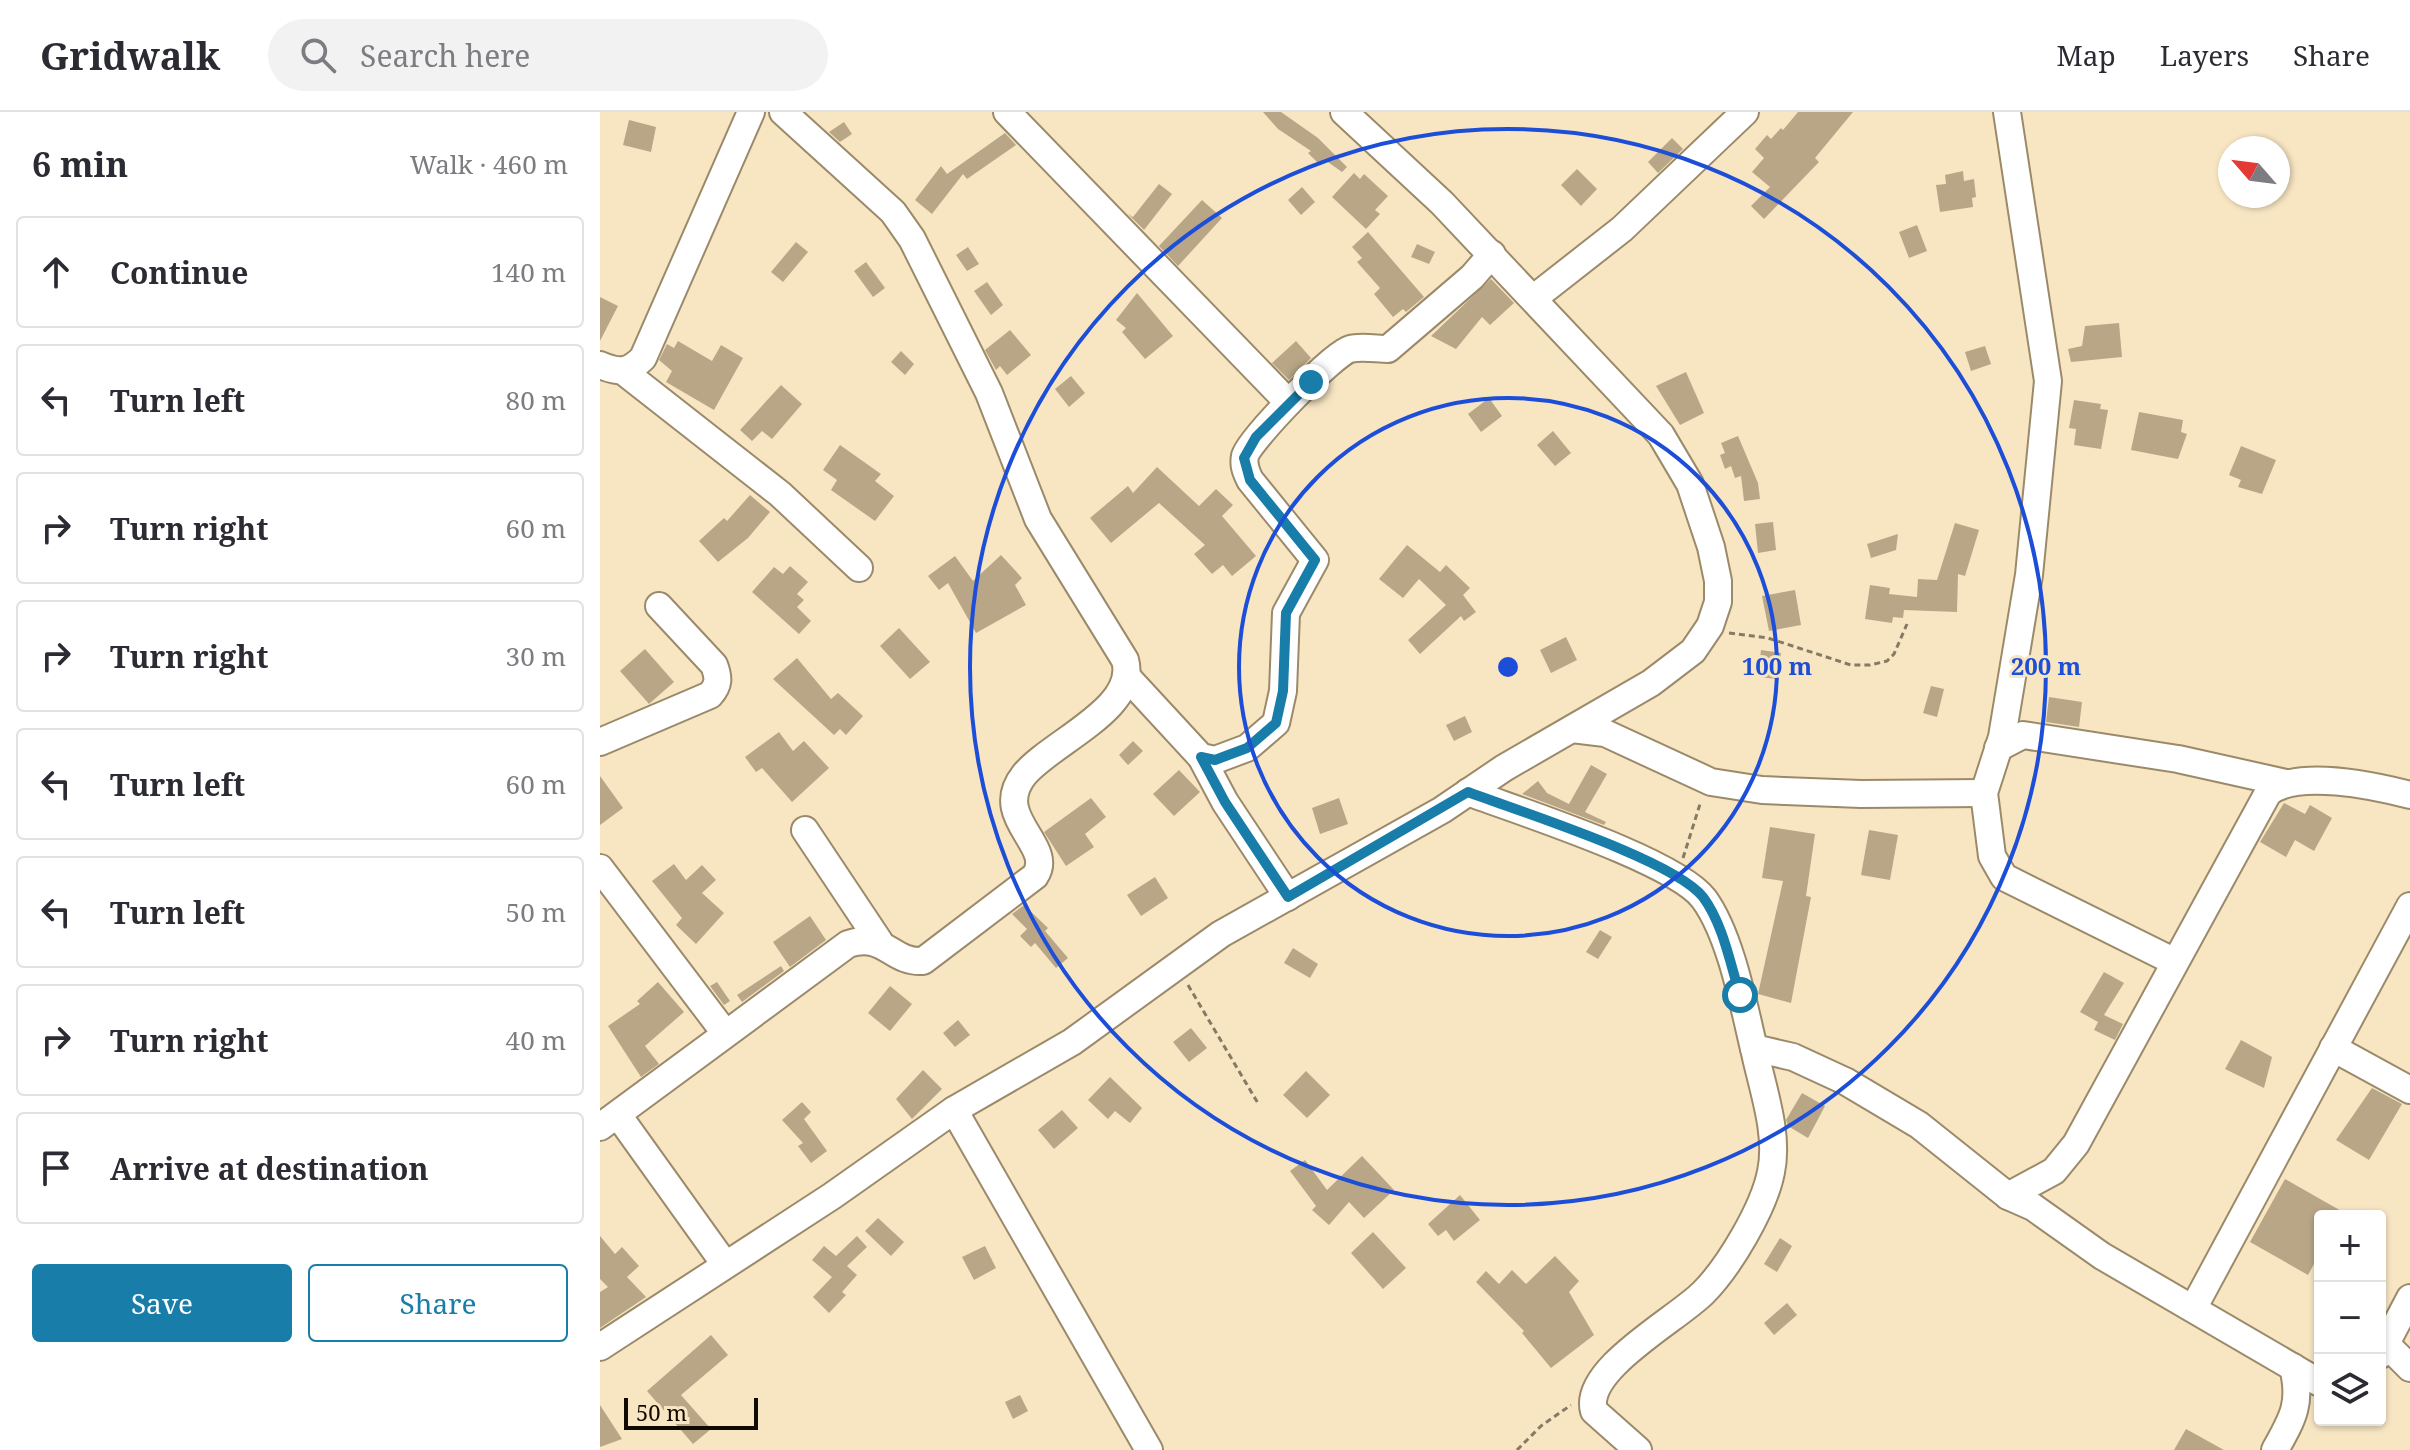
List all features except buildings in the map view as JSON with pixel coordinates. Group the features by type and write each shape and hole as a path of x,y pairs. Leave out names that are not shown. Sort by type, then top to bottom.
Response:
{"street":[{"path":"611,368 633,368 643,358 751,112"},
{"path":"783,112 893,212 912,239 989,393 1038,519 1125,660 1128,678 1201,757 1225,802 1288,897"},
{"path":"1007,112 1288,402"},
{"path":"600,1347 724,1263 832,1196 954,1110 1072,1042 1221,934 1468,792 1675,667 1693,651 1710,626 1718,602 1718,581 1700,510 1678,461 1661,435 1492,254 1344,112"},
{"path":"1534,298 1622,229 1745,112"},
{"path":"2007,112 2048,381 2029,575 1998,748 1984,793 1992,856 2004,877 2175,962"},
{"path":"1201,757 1215,760 1247,748 1276,723 1283,691 1286,613 1315,560 1250,480 1244,458 1251,443 1288,402 1349,348 1388,349 1472,277 1492,254"},
{"path":"611,368 780,494 859,568"},
{"path":"600,742 710,695 717,688 718,676 714,665 659,606"},
{"path":"805,830 879,941 901,957 923,961 1035,876 1041,867 1041,856 1016,817 1017,788 1041,759 1117,700 1128,678"},
{"path":"1572,729 1605,733 1703,779 1762,790 1904,795 1984,793"},
{"path":"1998,748 2023,735 2178,759 2286,783 2344,783 2410,795"},
{"path":"2008,1196 2054,1171 2076,1144 2268,793 2286,783"},
{"path":"1468,792 1588,837 1676,877 1701,895 1717,923 1754,1048 1772,1137 1771,1173 1754,1216 1704,1292 1605,1372 1593,1390 1591,1401 1602,1420 1638,1450"},
{"path":"600,868 725,1033"},
{"path":"2194,1307 2410,906"},
{"path":"724,1263 609,1121 848,944 863,939 879,941"},
{"path":"1754,1048 1793,1057 1845,1081 1919,1125 2008,1196 2033,1207 2102,1256 2314,1379"},
{"path":"2333,1048 2410,1090"},
{"path":"954,1110 1149,1450"},
{"path":"2386,1344 2410,1298"},
{"path":"2386,1352 2410,1368"},
{"path":"2275,1450 2291,1421 2299,1393 2293,1367"}],"path":[{"path":"1710,626 1738,637 1768,638 1824,653 1851,665 1870,665 1887,661 1894,654 1907,624"},
{"path":"1676,877 1701,808 1703,779"},
{"path":"1177,968 1259,1105"},
{"path":"1517,1450 1567,1406 1591,1401"}],"route":[{"path":"1311,382 1256,437 1244,458 1250,480 1315,560 1286,613 1283,691 1276,723 1247,748 1215,760 1201,757 1225,802 1288,897 1442,810 1468,792 1588,837 1657,867 1694,888 1717,923 1740,995"}]}
